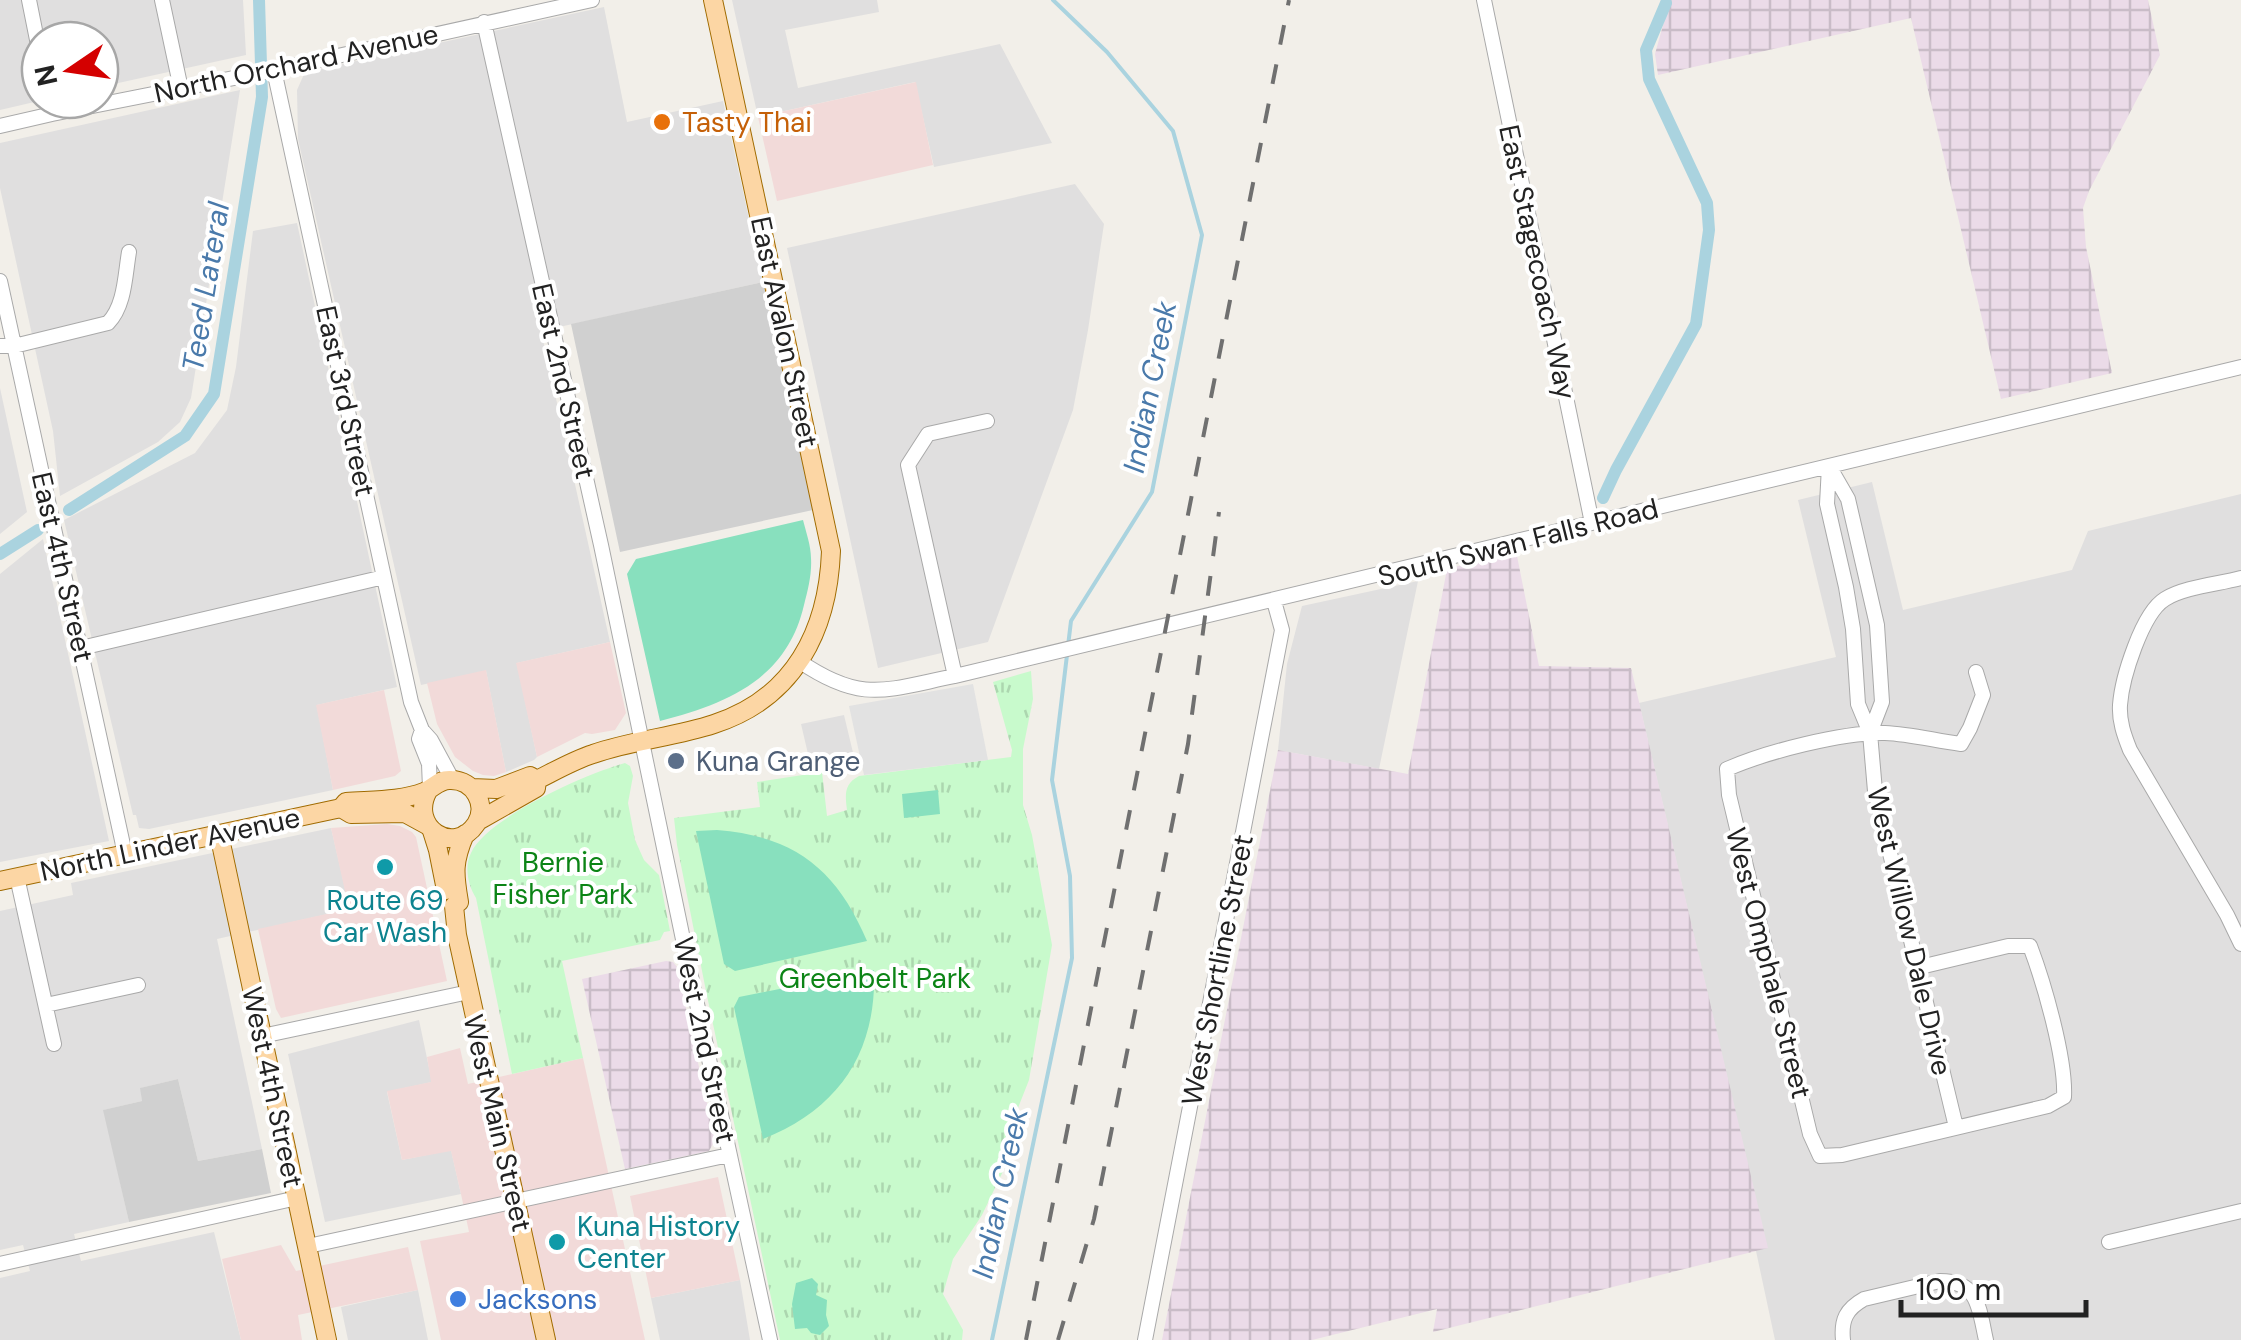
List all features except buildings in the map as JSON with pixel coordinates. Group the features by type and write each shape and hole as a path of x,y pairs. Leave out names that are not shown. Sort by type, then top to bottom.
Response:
{"main road":[{"name":"East Avalon Street","path":"713,0 831,551 825,607 799,661"},
{"path":"538,780 592,754 714,724 742,712 787,679 799,661"},
{"path":"530,776 538,780 536,788 450,838 430,828 422,810 429,790 437,783 452,780 472,788 496,789 530,776"},
{"path":"471,828 480,804 472,788"},
{"name":"North Linder Avenue","path":"8,879 341,808 346,802 429,790"},
{"name":"North Linder Avenue","path":"341,808 351,814 405,813 430,828"},
{"name":"West Main Street","path":"430,828 440,856 448,904 454,906"},
{"name":"West Main Street","path":"454,906 459,902 455,856 471,828"},
{"name":"West 4th Street","path":"218,834 326,1340"},
{"name":"West Main Street","path":"454,906 469,992 546,1340"}],"street":[{"path":"162,0 181,89"},
{"name":"North Orchard Avenue","path":"120,97 267,72 592,0"},
{"name":"East Stagecoach Way","path":"1484,0 1592,524"},
{"name":"East 2nd Street","path":"484,22 643,740"},
{"name":"East 3rd Street","path":"267,72 411,702 422,730 452,780"},
{"path":"7,346 108,323 120,306 129,252"},
{"name":"East 4th Street","path":"0,282 7,346 81,648 125,854"},
{"name":"South Swan Falls Road","path":"799,661 824,678 864,690 879,691 955,676 2241,366"},
{"path":"955,676 908,465 928,434 987,422"},
{"name":"West Willow Dale Drive","path":"1830,466 1848,499 1877,625 1882,702 1870,733"},
{"name":"West Willow Dale Drive","path":"1830,466 1826,504 1846,587 1858,704 1870,733 1874,791 1956,1128"},
{"path":"81,648 384,577"},
{"path":"2241,578 2174,594 2156,605 2144,623 2120,708 2122,730 2130,750 2241,944"},
{"name":"West Shortline Street","path":"1145,1340 1282,630 1274,600"},
{"path":"1870,733 1961,744 1982,695 1976,672"},
{"name":"East 3rd Street","path":"422,730 419,740 430,764 429,790"},
{"name":"West Omphale Street","path":"1870,733 1750,759 1727,769 1728,794 1810,1134 1820,1156 1842,1155 1956,1128"},
{"name":"West 2nd Street","path":"643,740 770,1340"},
{"path":"8,879 54,1044"},
{"path":"1916,968 2008,946 2030,946 2039,968 2065,1078 2064,1097 2048,1106 1956,1128"},
{"path":"46,1005 138,985"},
{"path":"262,1036 469,992"},
{"path":"308,1246 729,1155"},
{"path":"0,1264 298,1198"},
{"path":"2109,1242 2241,1211"},
{"path":"1843,1340 1847,1311 1864,1300 1940,1281 1962,1284 1971,1291 1986,1340"}],"shaded area":[{"path":"0,0 243,0 246,55 120,83 120,20 20,20 20,105 0,110"},
{"path":"732,0 877,0 879,12 785,30 798,88 1000,44 1052,143 934,167 915,82 758,117"},
{"path":"1661,0 2148,0 2160,55 2083,208 2086,247 2112,373 2001,399 1911,18 1658,75 1655,54 1668,7 1658,8"},
{"path":"604,7 627,122 723,101 763,282 541,331 610,642 517,663 537,757 506,772 486,671 421,685 298,139 297,90 305,72"},
{"path":"916,82 933,165 777,201 758,117"},
{"path":"240,90 191,398 180,422 158,442 60,496 53,431 0,188 0,143 120,120 120,116"},
{"path":"1075,184 1104,224 1073,410 988,642 878,668 787,248"},
{"path":"297,223 397,687 317,705 333,790 139,828 64,520 195,453 227,410 253,231","holes":["240,607 235,620 169,634"]},
{"path":"763,282 813,510 620,552 571,324"},
{"path":"0,388 27,512 0,534"},
{"path":"1872,482 1903,610 2072,570 2088,531 2241,494 2241,1340 1775,1340 1756,1251 1767,1247 1639,703 1836,657 1798,500"},
{"path":"43,539 109,841 0,862 0,574"},
{"path":"1516,551 1539,666 1631,668 1768,1248 1433,1332 1437,1309 1312,1340 1162,1340 1278,750 1408,774 1447,569"},
{"path":"1418,581 1379,769 1278,750 1287,664 1302,606"},
{"path":"610,642 626,713 615,730 585,733 537,757 516,663"},
{"path":"486,670 506,772 494,776 473,771 455,757 437,724 427,683"},
{"path":"973,684 988,760 864,775 849,706"},
{"path":"384,690 401,771 395,776 333,790 316,705"},
{"path":"844,715 855,761 812,771 801,724"},
{"path":"400,826 416,837 447,981 281,1018 258,929 349,909 331,828"},
{"path":"331,828 350,909 217,939 262,1149 198,1161 178,1079 141,1088 142,1101 104,1110 129,1222 74,1234 81,1261 214,1232 241,1340 0,1340 0,1278 30,1271 23,1245 0,1250 0,911 73,895 71,883"},
{"path":"666,961 677,967 715,1140 709,1151 625,1169 582,979"},
{"path":"419,1020 432,1082 387,1092 402,1160 451,1150 461,1194 325,1222 288,1054"},
{"path":"460,1048 468,1084 583,1058 645,1340 441,1340 420,1241 469,1232 461,1194 451,1151 402,1160 387,1091 431,1082 427,1057"},
{"path":"178,1079 198,1161 262,1149 271,1193 129,1222 103,1110 142,1101 140,1088"},
{"path":"718,1177 740,1280 651,1298 630,1196"},
{"path":"281,1245 296,1271 408,1247 418,1290 298,1315 302,1340 241,1340 222,1259"},
{"path":"740,1280 750,1340 660,1340 651,1298"},
{"path":"418,1290 428,1340 348,1340 341,1307"}],"green space":[{"path":"803,520 810,549 810,576 796,631 784,652 769,670 731,696 660,721 627,574 636,559"},
{"name":"Greenbelt Park","path":"1031,671 1033,699 1023,749 1023,805 1052,945 1029,1080 1014,1118 1006,1165 982,1215 953,1259 943,1294 963,1330 962,1340 780,1340 706,991 674,818 760,807 757,782 822,772 827,816 847,810 847,790 859,776 1011,757 993,682"},
{"name":"Bernie Fisher Park","path":"625,763 633,776 628,803 635,840 644,860 659,875 670,931 664,932 660,940 562,961 583,1058 512,1074 476,898 468,876 469,858 480,839 517,812 587,776"},
{"path":"938,790 940,814 904,818 902,794"},
{"path":"717,830 769,840 810,861 842,895 867,941 735,971 724,964 696,831"},
{"path":"874,970 869,1027 848,1074 813,1111 763,1139 734,1007 739,997"},
{"path":"812,1278 818,1284 816,1295 827,1300 829,1326 820,1335 807,1328 795,1329 792,1304 796,1283"}],"waterway":[{"name":"Teed Lateral","path":"69,510 185,436 214,394 262,97 259,0"},
{"name":"Indian Creek","path":"1053,0 1107,52 1173,131 1202,235 1152,492 1071,621 1068,646"},
{"path":"1603,498 1696,324 1709,230 1707,203 1649,79 1646,50 1666,3"},
{"name":"Teed Lateral","path":"0,554 38,530"},
{"name":"Indian Creek","path":"992,1340 1072,958 1070,876 1052,780 1067,655"}],"railway":[{"path":"1026,1340 1289,0"},
{"path":"1058,1340 1094,1219 1188,744 1219,512"}],"place":[{"name":"Tasty Thai","path":"662,122"},
{"name":"Kuna Grange","path":"676,761"},
{"name":"Route 69 Car Wash","path":"385,867"},
{"name":"Kuna History Center","path":"557,1242"},
{"name":"Jacksons","path":"458,1299"}]}
